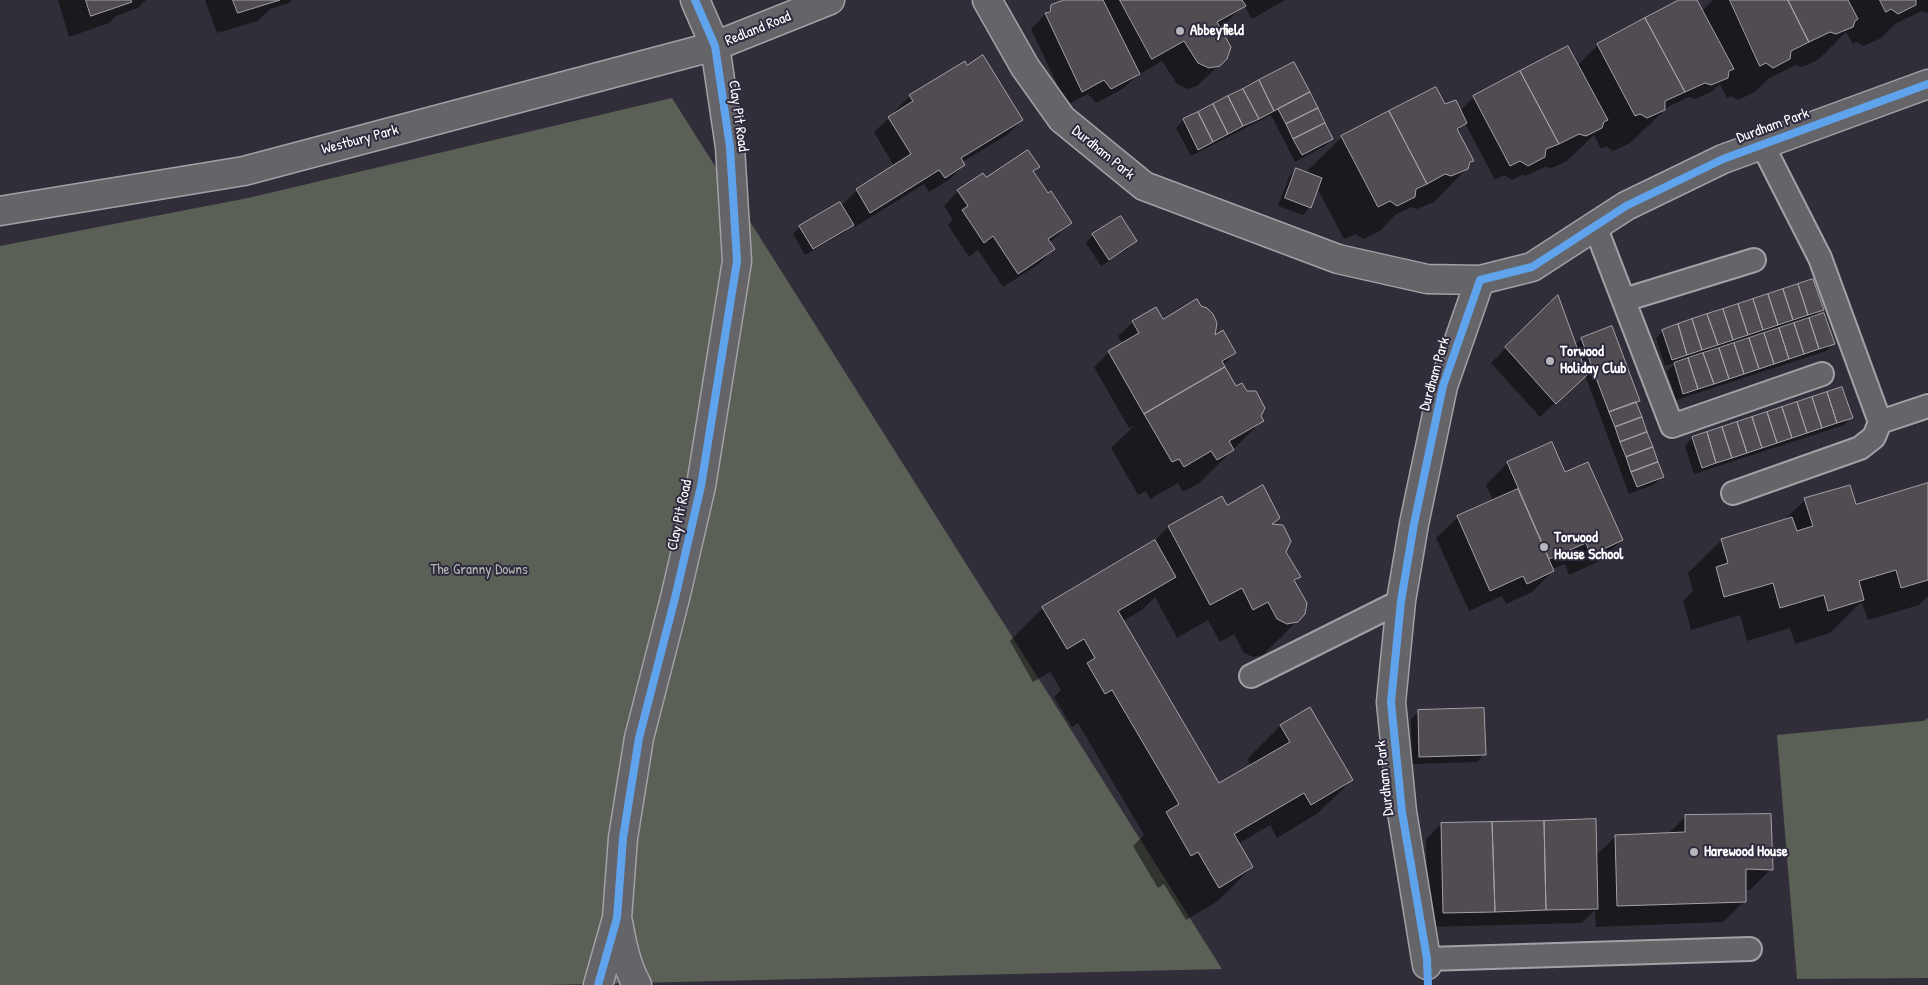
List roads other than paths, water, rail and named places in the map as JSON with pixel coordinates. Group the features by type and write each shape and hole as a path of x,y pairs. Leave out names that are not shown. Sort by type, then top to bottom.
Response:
{"street":[{"name":"Clay Pit Road","path":"598,985 617,918 623,838 639,738 675,598 701,486 737,261 730,147 715,46 695,0"},
{"name":"Redland Road","path":"715,46 830,0"},
{"name":"Durdham Park","path":"987,0 1025,67 1062,119 1144,186 1338,259 1426,280 1480,280 1532,267 1626,206 1723,159 1928,84"},
{"name":"Westbury Park","path":"0,211 244,171 715,46"},
{"name":"Durdham Park","path":"1427,962 1402,812 1391,702 1401,601 1414,524 1443,386 1480,280"},
{"name":"Clay Pit Road","path":"617,918 624,950 632,976 637,985"}],"lane":[{"path":"1734,493 1860,448 1874,437 1880,422 1820,258 1762,144"},
{"path":"1595,226 1672,426 1822,374"},
{"path":"1624,300 1754,260"},
{"path":"1880,422 1928,406"},
{"path":"1251,676 1401,601"},
{"path":"1427,962 1750,949"}],"place":[{"name":"Abbeyfield","path":"1180,31"},
{"name":"Torwood Holiday Club","path":"1550,361"},
{"name":"Torwood House School","path":"1544,547"},
{"name":"Harewood House","path":"1694,852"}],"park label":[{"name":"The Granny Downs","path":"479,570"}]}
